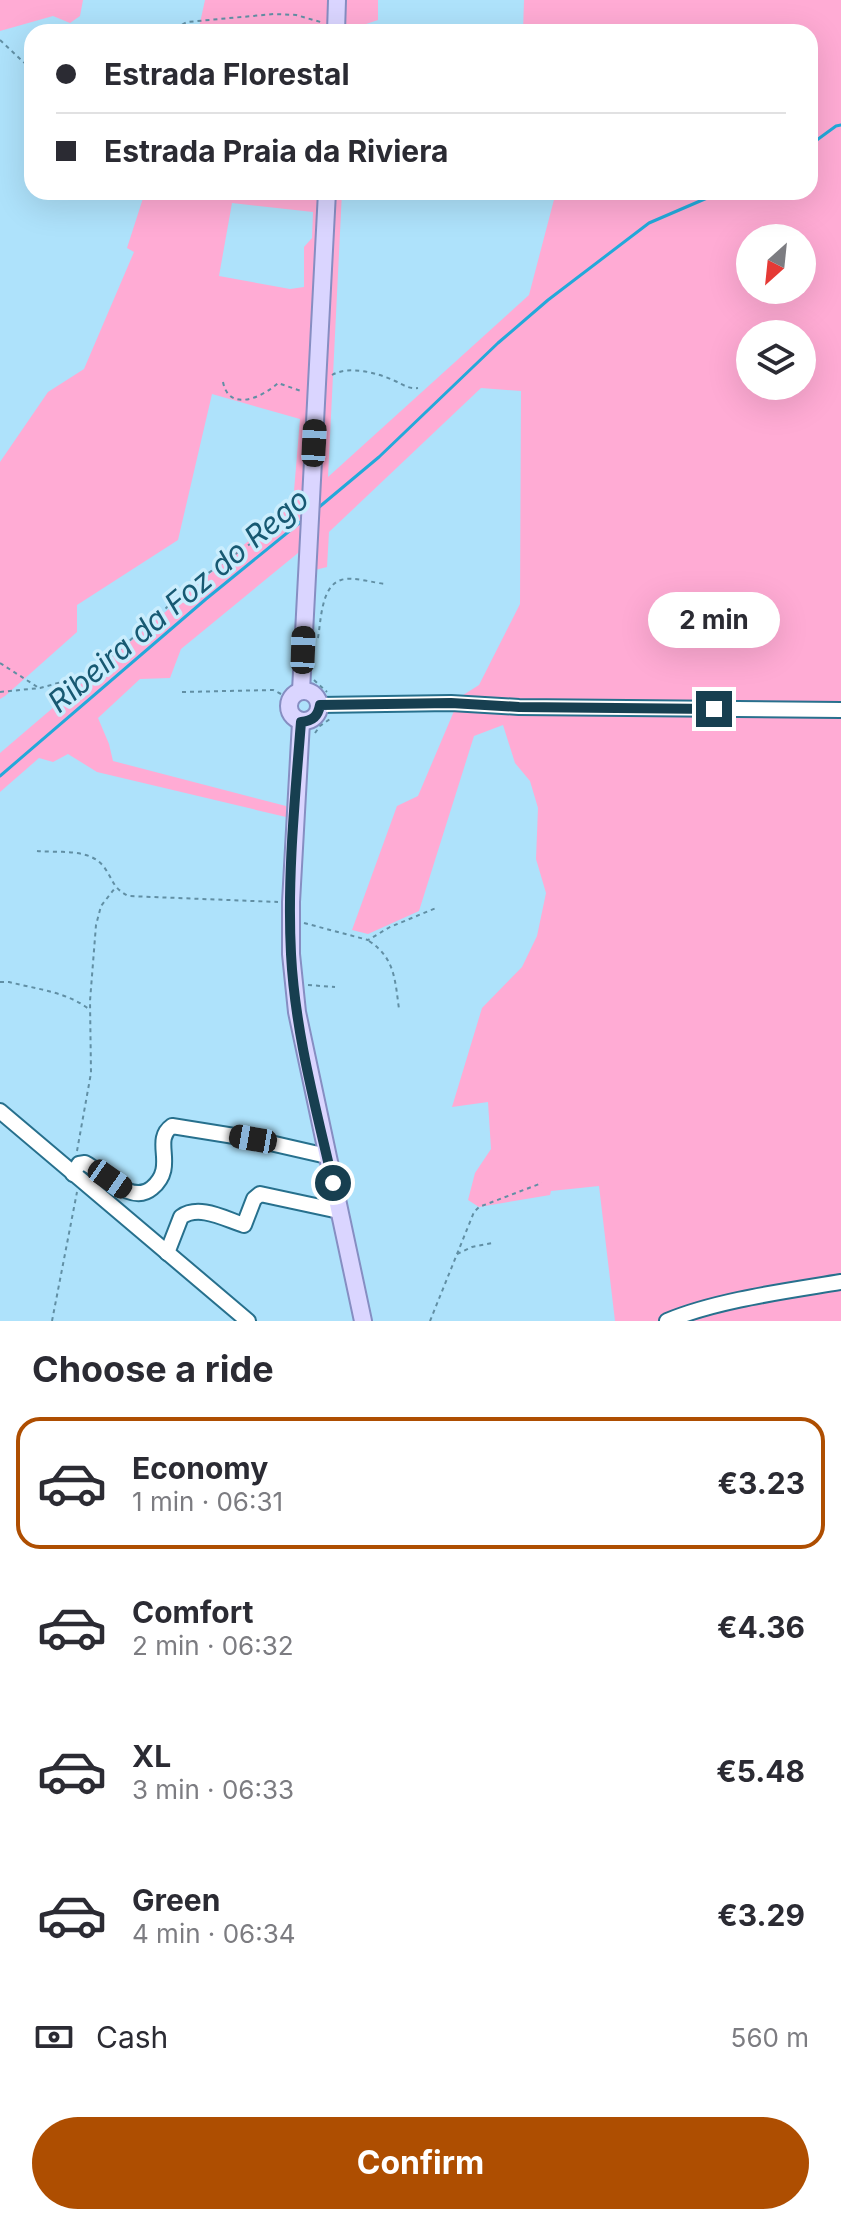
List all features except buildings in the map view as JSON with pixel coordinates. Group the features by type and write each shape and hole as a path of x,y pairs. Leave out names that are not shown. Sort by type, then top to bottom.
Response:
{"main road":[{"path":"336,24 337,0"},
{"path":"296,695 314,694 320,705 315,718 301,722 292,717 289,708 296,695 309,536 327,200"},
{"path":"301,722 291,911 294,984 303,1047 363,1321"}],"street":[{"path":"320,705 451,703 519,707 841,710"},
{"path":"0,1111 248,1321"},
{"path":"74,1175 79,1164 85,1163 129,1192 147,1192 162,1177 166,1155 162,1146 167,1129 172,1126 253,1139 327,1156"},
{"path":"167,1253 181,1217 186,1213 200,1211 244,1225 254,1199 260,1194 339,1211"},
{"path":"667,1321 685,1313 841,1282"}],"path":[{"path":"183,24 274,14 296,15 322,24"},
{"path":"0,40 24,62"},
{"path":"0,692 40,688 87,675 186,590 311,501"},
{"path":"316,650 324,604 334,583 343,579 386,584"},
{"path":"0,663 40,688"},
{"path":"182,692 273,690 296,695"},
{"path":"312,737 332,717"},
{"path":"37,851 91,855 103,866 115,888 128,896 291,911 368,940 380,948 389,961 395,977 399,1009"},
{"path":"52,1321 91,1073 96,925 101,906 115,888"},
{"path":"368,940 436,908"},
{"path":"0,982 76,1000 91,1011"},
{"path":"294,984 335,987"},
{"path":"430,1321 469,1222 479,1207 542,1183"},
{"path":"456,1254 492,1243"}],"shaded area":[{"path":"0,0 83,0 80,16 70,23 53,16 0,31"},
{"path":"205,0 378,0 378,20 366,24 200,24"},
{"path":"524,0 841,0 841,1321 615,1321 599,1186 551,1191 550,1195 479,1207 468,1200 475,1173 491,1149 488,1102 452,1107 482,1008 522,967 537,936 546,893 536,859 538,808 530,781 515,763 503,725 474,736 419,911 368,934 352,930 397,806 418,796 460,697 479,685 520,604 521,391 481,388 329,532 327,567 307,572 308,547 298,553 181,649 170,678 140,679 98,718 113,761 286,806 286,817 97,772 68,754 53,762 39,758 0,792 0,753 293,503 300,419 212,394 178,540 77,605 77,632 0,699 0,462 48,392 84,369 134,252 127,248 142,200 342,200 328,477 529,295 554,200 818,200 818,24 523,24","holes":["232,203 313,212 312,238 304,247 304,287 290,289 219,276"]}],"waterway":[{"name":"Ribeira da Foz do Rego","path":"818,139 841,125"},
{"name":"Ribeira da Foz do Rego","path":"318,508 379,457 498,343 548,300 649,223 702,200"},
{"name":"Ribeira da Foz do Rego","path":"0,776 303,520"}],"route":[{"path":"333,1183 303,1047 291,954 294,822 301,722 315,718 320,705 451,703 519,707 714,709"}]}
